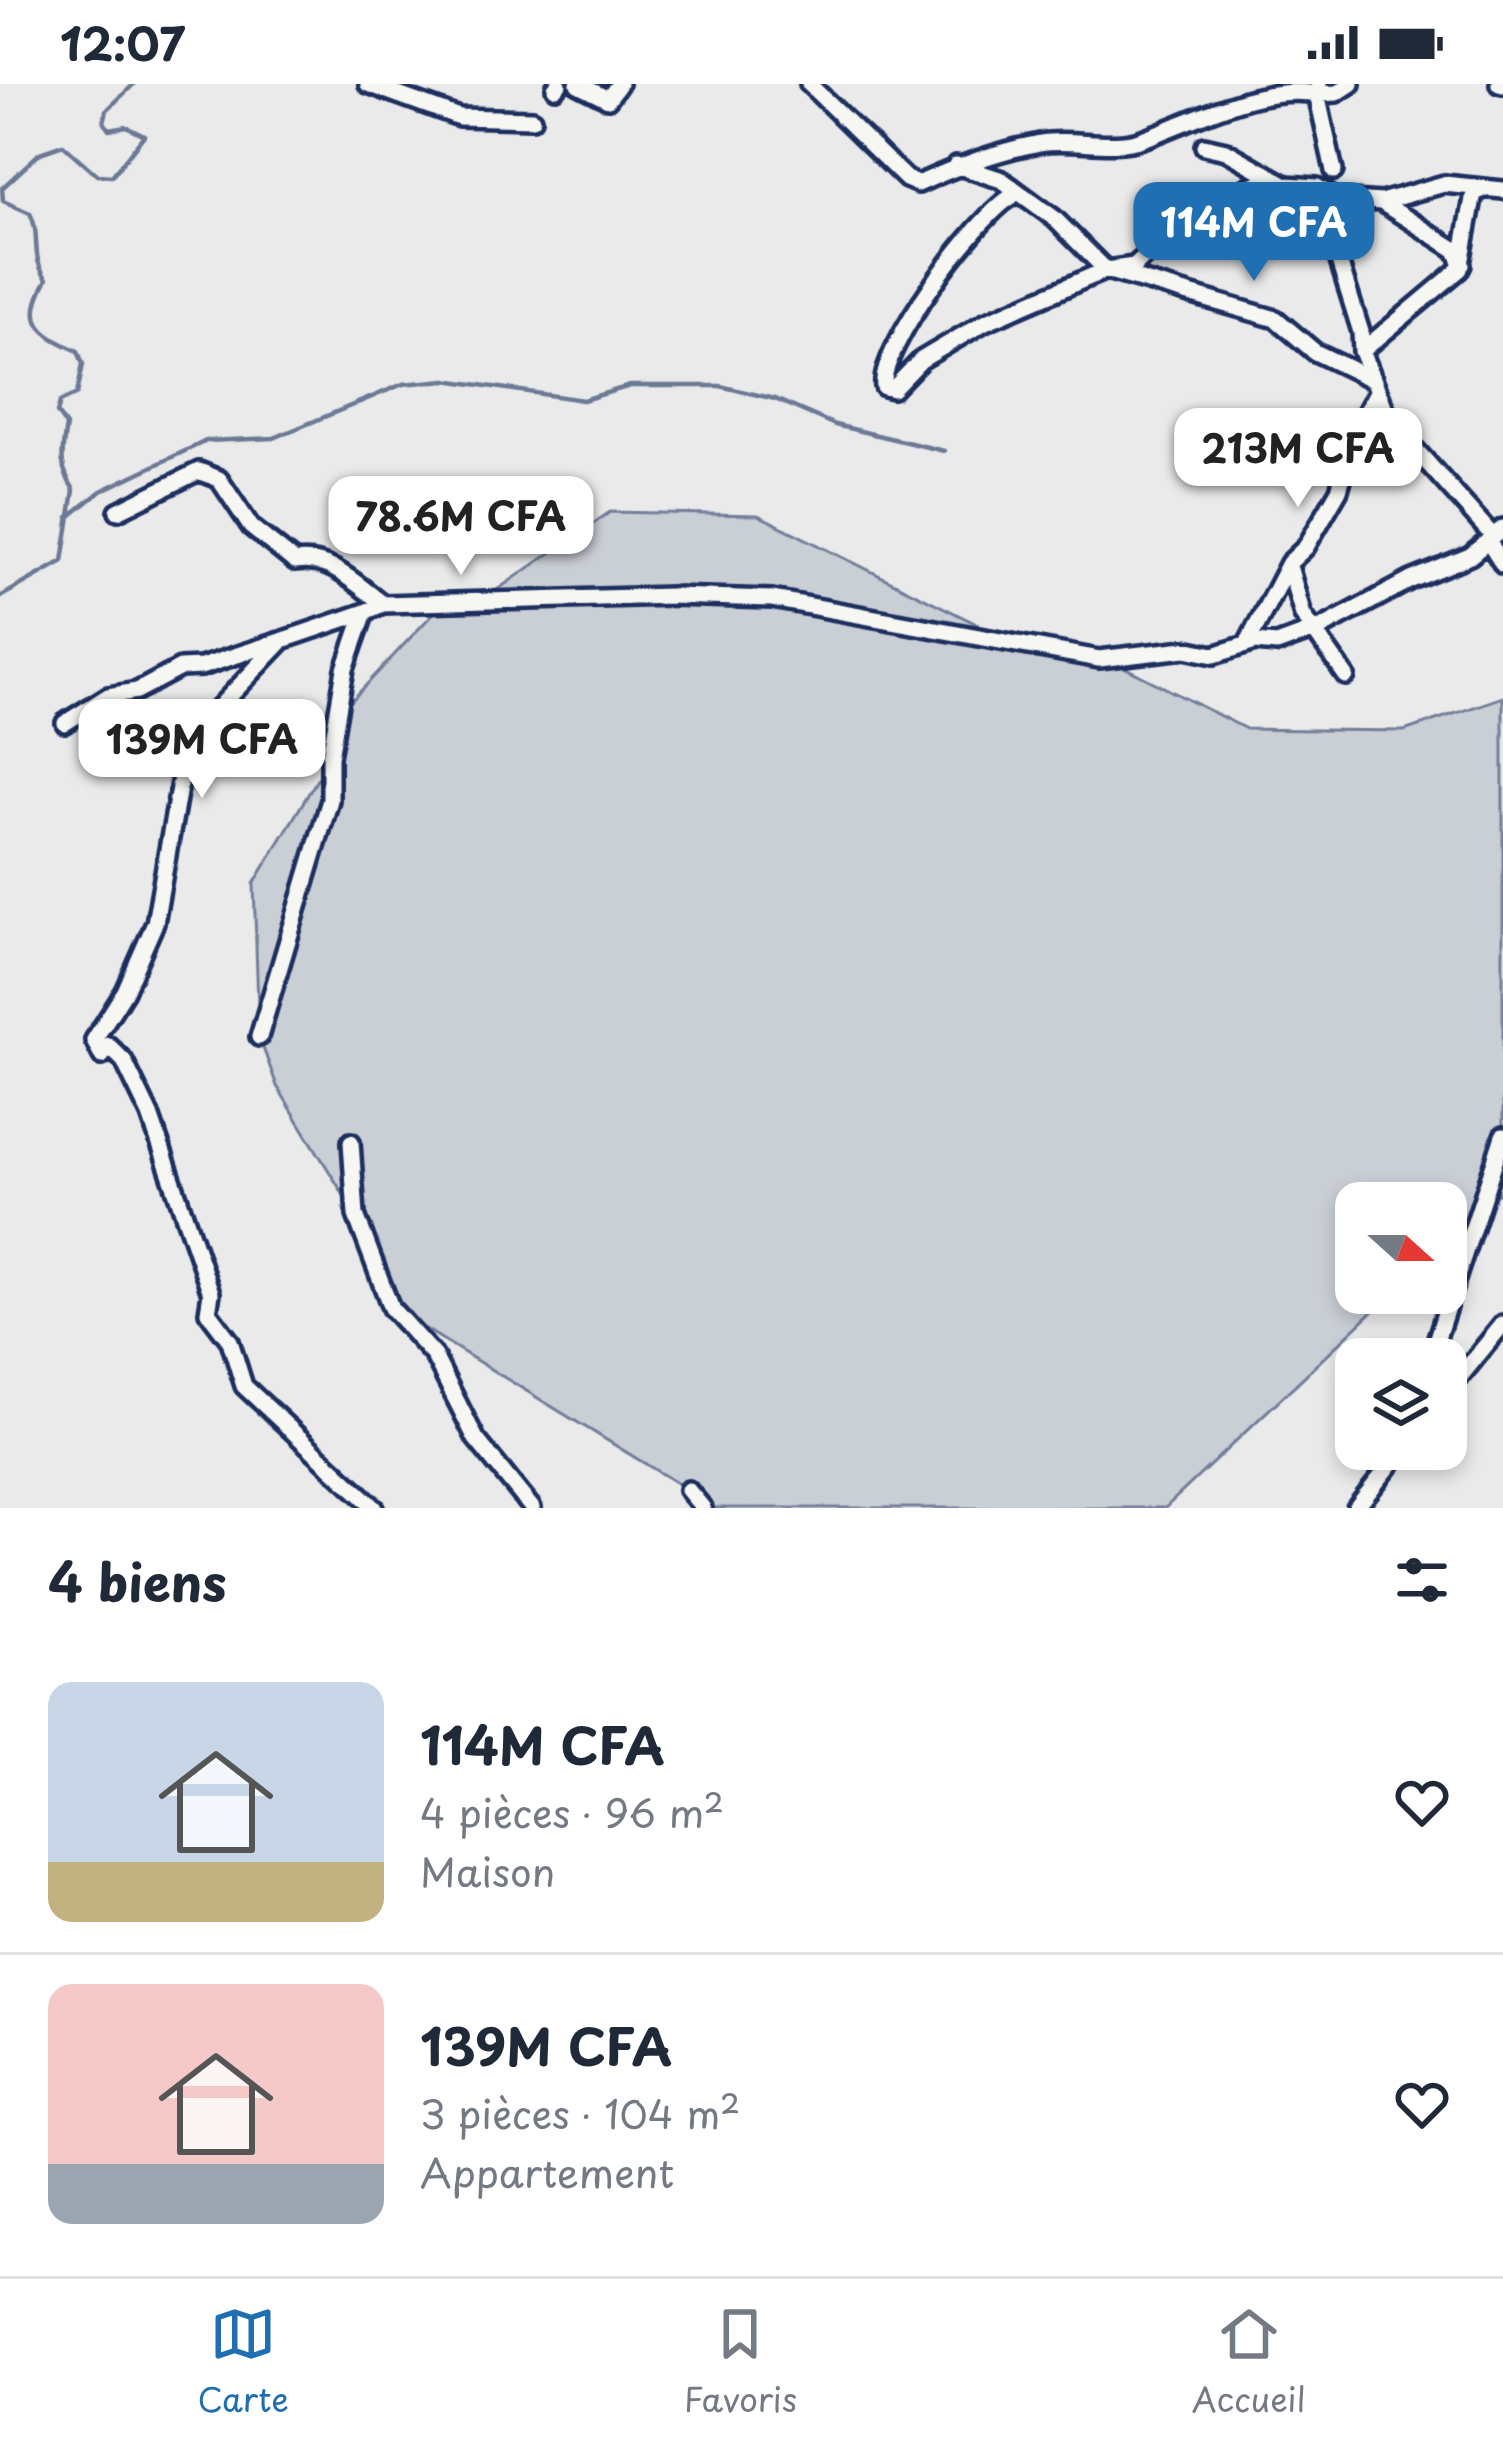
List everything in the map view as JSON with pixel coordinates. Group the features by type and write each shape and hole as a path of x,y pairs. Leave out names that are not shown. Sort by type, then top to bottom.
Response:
{"street":[{"path":"368,84 459,117 532,119"},
{"path":"578,84 608,98 619,84"},
{"path":"809,84 906,179 918,184 956,165 1038,143 1142,139 1248,93 1300,89 1337,93 1351,84"},
{"path":"1318,89 1334,171"},
{"path":"1204,146 1226,151 1270,178 1298,189 1316,187 1337,199 1381,202 1444,184 1494,189"},
{"path":"956,165 1012,187 1106,270 1276,319 1315,352 1374,386"},
{"path":"1012,187 1011,197 986,215 923,296 891,350 884,387 893,389 921,359 1012,308 1106,270 1134,266 1168,235 1210,216 1246,188 1270,178"},
{"path":"1362,351 1462,264 1474,193 1494,189"},
{"path":"1337,199 1324,213 1374,386 1390,421 1494,535 1503,565"},
{"path":"1381,202 1456,250 1462,264"},
{"path":"1247,644 1289,563 1306,548 1340,490 1374,386"},
{"path":"118,511 199,471 219,479 251,527 295,562 314,559 328,565 383,604"},
{"path":"65,723 108,696 137,691 180,668 201,667 383,604 712,596 772,599 1099,659 1185,649 1214,655 1247,644 1277,644 1313,631 1470,556 1494,535"},
{"path":"1289,563 1297,601 1346,676"},
{"path":"259,1037 330,800 330,758 345,669 365,612"},
{"path":"284,640 207,720 180,782 155,923 95,1047 102,1057 108,1046 124,1061 150,1115 212,1293 208,1312 230,1341 244,1386 375,1508"},
{"path":"1437,1338 1503,1136"},
{"path":"351,1142 356,1215 391,1309 434,1356 476,1438 532,1508"},
{"path":"1467,1368 1503,1324"},
{"path":"1356,1508 1386,1470"},
{"path":"688,1490 703,1508"}],"shaded area":[{"path":"610,512 758,515 1021,646 1110,660 1246,729 1404,731 1503,697 1503,1189 1467,1222 1467,1182 1335,1182 1335,1314 1370,1314 1344,1338 1335,1338 1335,1347 1165,1508 703,1508 688,1490 391,1308 356,1215 277,1086 259,1037 254,884 330,758 339,714 442,604 478,603"}],"waterway":[{"path":"0,597 63,561 74,490 63,466 66,426 57,413 60,402 77,394 83,364 78,351 39,325 36,306 47,279 38,262 33,222 30,213 3,201 2,188 40,153 63,145 97,175 112,176 144,135 126,126 109,129 104,122 107,110 134,84"},
{"path":"69,517 101,491 206,441 274,438 403,384 446,380 583,400 630,386 720,386 775,399 835,425 944,451"}]}
